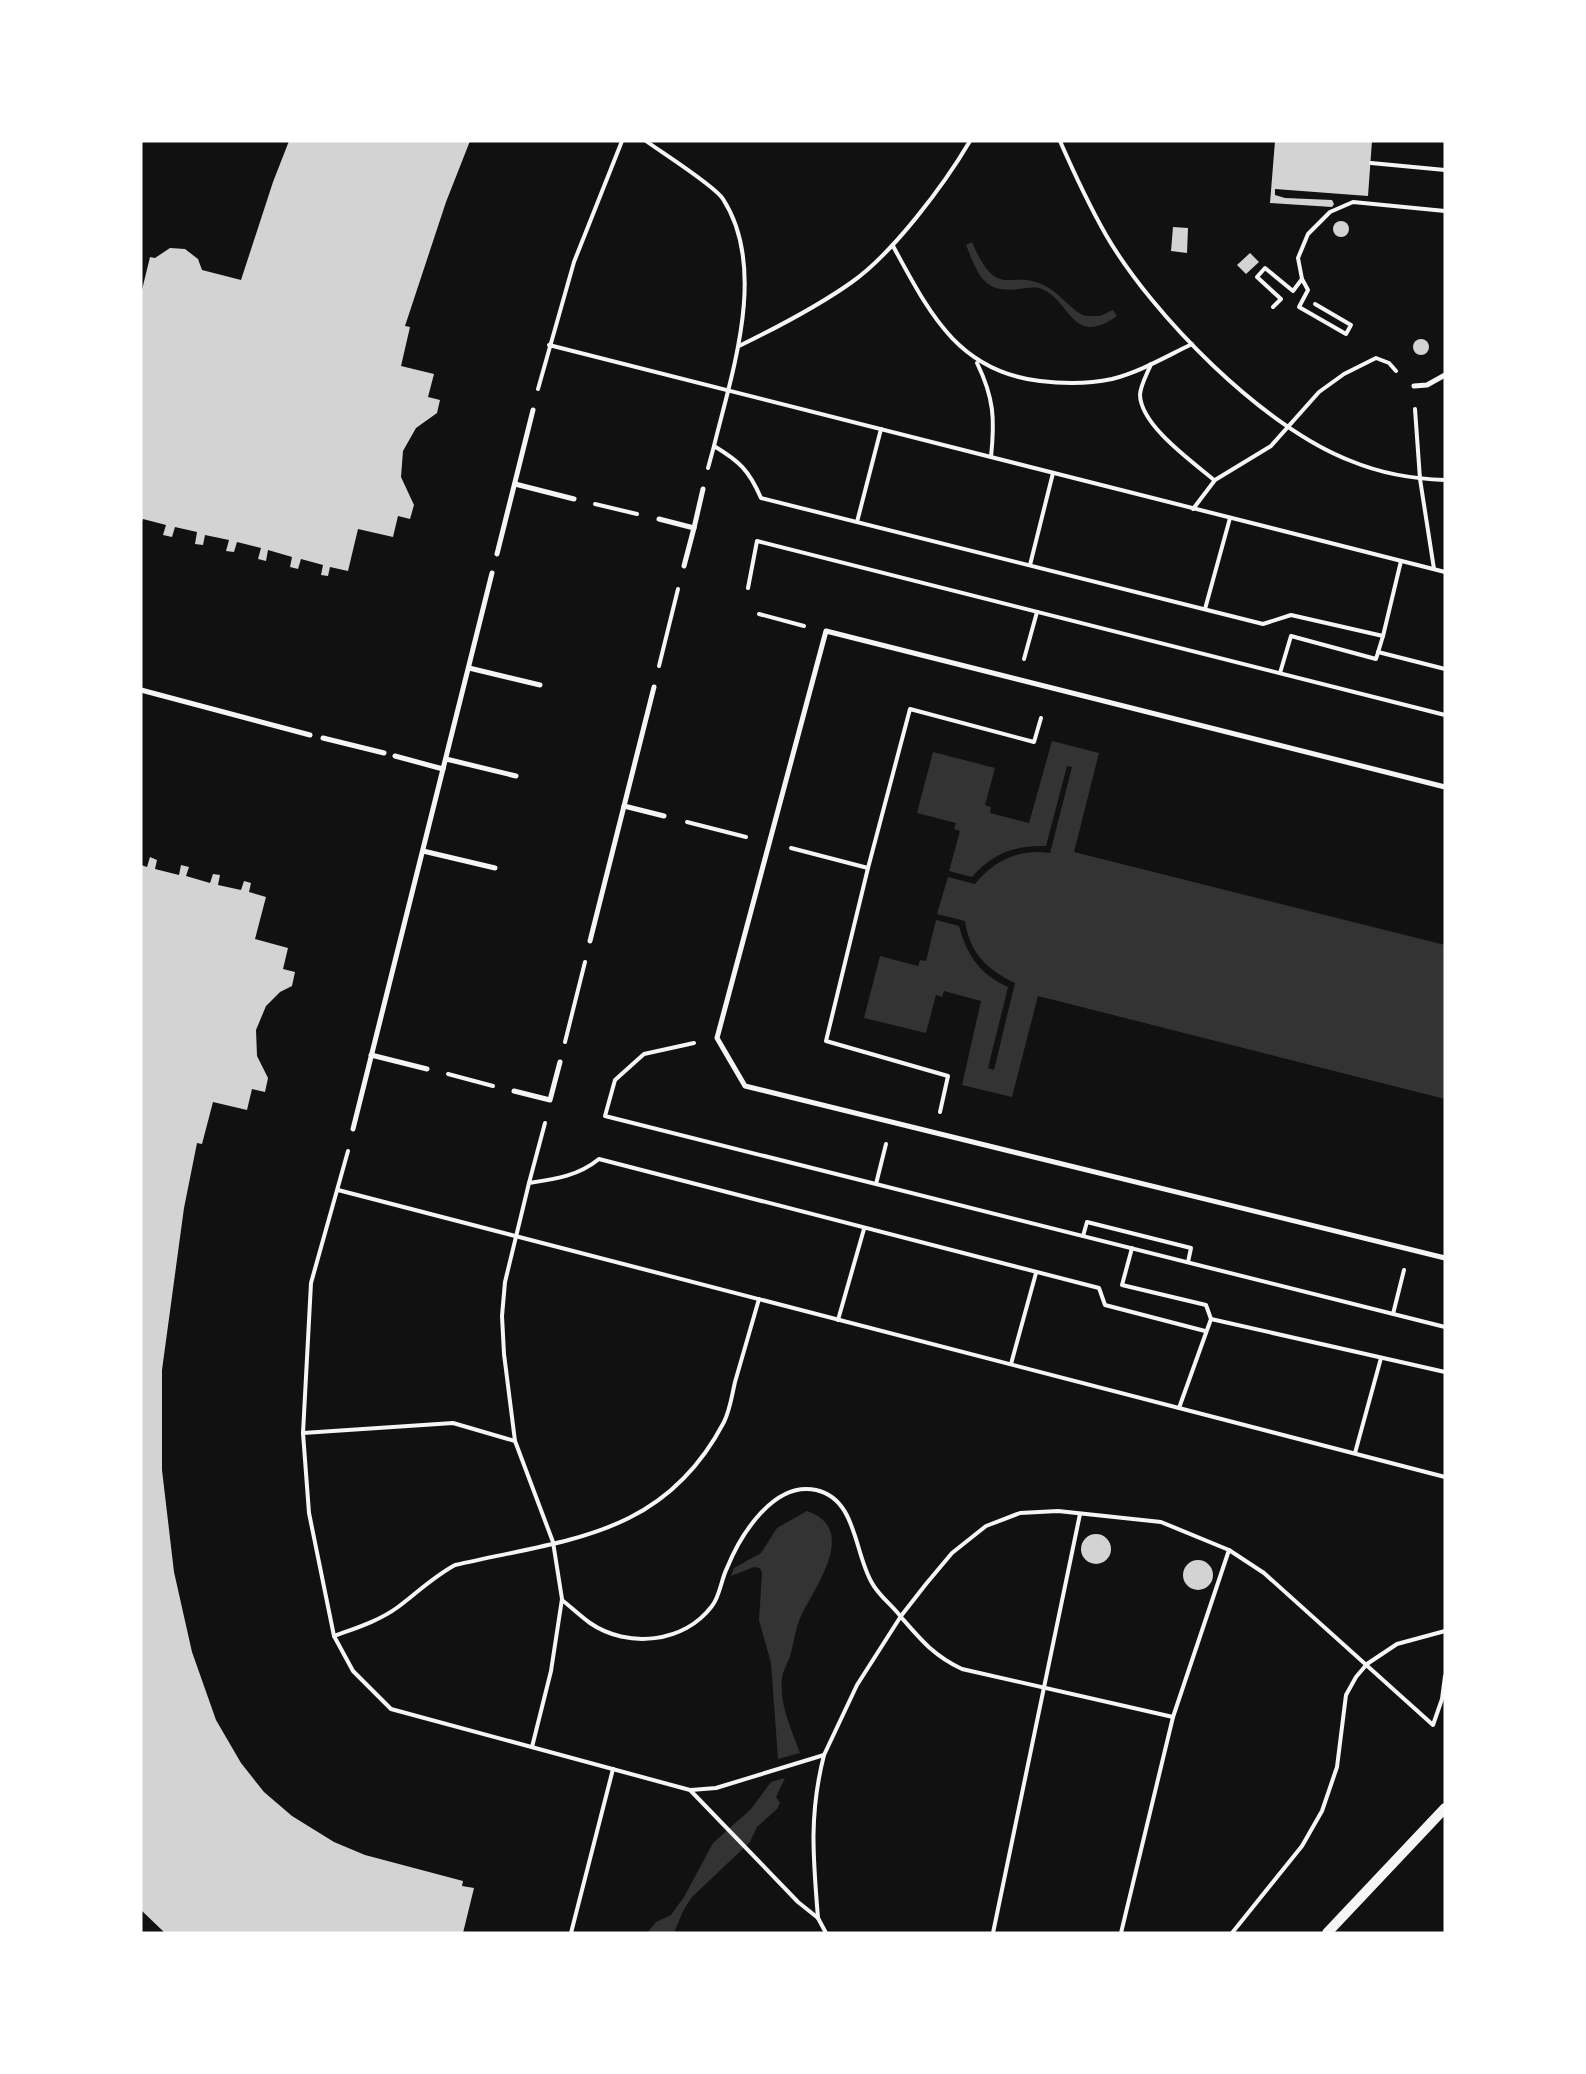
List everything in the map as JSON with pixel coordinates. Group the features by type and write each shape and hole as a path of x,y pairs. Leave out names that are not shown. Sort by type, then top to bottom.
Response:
{"street":[{"path":"1414,386 1427,385 1445,375"},
{"path":"497,554 533,410"},
{"path":"515,484 574,499"},
{"path":"684,566 703,489"},
{"path":"659,519 694,528"},
{"path":"353,1129 492,573"},
{"path":"1445,787 826,631 717,1038 745,1086 1445,1258"},
{"path":"469,668 540,685"},
{"path":"590,941 654,687"},
{"path":"141,690 310,735"},
{"path":"323,738 384,753"},
{"path":"395,756 443,769"},
{"path":"446,759 516,776"},
{"path":"624,806 664,816"},
{"path":"423,851 495,868"},
{"path":"371,1054 427,1069"},
{"path":"514,1091 550,1100 560,1062"},
{"path":"1327,1933 1445,1808"}],"path":[{"path":"539,385 574,262 622,141"},
{"path":"646,141 722,197 737,227 745,280 739,346 711,457"},
{"path":"739,346 787,322 854,281 893,246 970,141"},
{"path":"1060,141 1106,236 1134,278 1192,344 1227,378 1287,425 1322,447 1352,462 1420,479 1445,480"},
{"path":"1371,163 1445,170"},
{"path":"1315,304 1351,325 1346,334 1299,308 1308,290 1302,279 1298,258 1308,234 1330,212 1353,202 1445,211"},
{"path":"893,246 934,317 977,362 992,400 995,420 991,457"},
{"path":"1273,307 1281,299 1257,277 1265,268 1293,291 1302,279"},
{"path":"977,362 1020,379 1061,384 1114,379 1192,344"},
{"path":"549,345 1445,572"},
{"path":"1193,508 1215,480 1271,446 1287,425 1319,392 1344,374 1376,358 1389,363 1414,386"},
{"path":"1152,363 1140,395 1148,417 1164,437 1215,480"},
{"path":"1415,412 1420,479 1434,569"},
{"path":"857,522 881,429"},
{"path":"714,446 739,461 752,478 761,498 1263,624 1291,615 1383,636"},
{"path":"1030,566 1053,473"},
{"path":"574,499 659,519"},
{"path":"1205,609 1230,518"},
{"path":"748,588 757,541 1445,715"},
{"path":"1280,673 1291,636 1376,659 1401,561"},
{"path":"654,687 684,566"},
{"path":"1029,641 1037,612"},
{"path":"759,614 826,631"},
{"path":"1378,652 1445,669"},
{"path":"935,1133 948,1076 826,1041 868,868 910,709 1034,742 1041,718"},
{"path":"828,857 868,868"},
{"path":"560,1062 590,941"},
{"path":"717,1038 644,1054 615,1080 605,1116 1445,1327"},
{"path":"427,1069 514,1091"},
{"path":"532,1747 551,1671 562,1599 553,1542 516,1441 502,1316 505,1282 541,1138"},
{"path":"348,1151 311,1283 303,1433 309,1513 334,1636 353,1671 391,1709 690,1790 716,1788 824,1755"},
{"path":"876,1184 883,1156"},
{"path":"529,1184 564,1178 586,1169 600,1159 1099,1288 1105,1305 1204,1330"},
{"path":"338,1190 1445,1476"},
{"path":"1083,1236 1087,1222 1191,1248 1188,1262"},
{"path":"838,1320 864,1229"},
{"path":"1132,1248 1122,1284 1206,1305 1211,1319"},
{"path":"1011,1364 1036,1273"},
{"path":"1393,1314 1400,1286"},
{"path":"334,1636 374,1622 399,1606 434,1576 455,1565 575,1539 619,1524 659,1501 691,1471 725,1420 759,1299"},
{"path":"1179,1408 1204,1330 1211,1319"},
{"path":"1211,1319 1445,1372"},
{"path":"1355,1453 1381,1358"},
{"path":"303,1433 453,1423 516,1441"},
{"path":"562,1599 591,1624 613,1634 641,1640 670,1636 695,1625 714,1604 727,1567 746,1530 765,1508 786,1494 814,1490 828,1494 848,1516 871,1582 923,1644 942,1660 962,1669 1173,1717"},
{"path":"818,1918 812,1851 814,1794 824,1755 857,1685 901,1616 952,1552 986,1526 1020,1513 1080,1514 1161,1522 1229,1550 1264,1573 1433,1725 1442,1700 1445,1676"},
{"path":"993,1933 1080,1514"},
{"path":"1122,1933 1173,1717 1229,1550"},
{"path":"1232,1933 1302,1846 1322,1811 1337,1767 1346,1695 1356,1677 1366,1664 1397,1644 1445,1631"},
{"path":"571,1933 613,1769"},
{"path":"690,1790 818,1918 826,1933"}],"shaded area":[{"path":"972,242 981,261 990,273 998,278 1036,282 1049,288 1085,316 1100,316 1113,310 1117,316 1102,325 1090,327 1081,325 1052,295 1042,289 1034,287 1007,290 990,285 979,273 970,255 966,245"},
{"path":"1052,741 1099,753 1074,852 1445,945 1445,1099 1038,996 1012,1097 962,1085 981,1001 944,991 942,997 936,995 926,1033 864,1018 880,956 918,966 920,960 926,961 936,920 959,926 966,946 976,963 998,982 1008,987 988,1068 994,1070 1015,983 996,972 981,959 971,942 965,921 937,914 948,877 975,884 990,869 1008,858 1028,852 1050,853 1072,767 1067,766 1046,846 1024,847 1005,852 988,862 972,877 949,871 960,831 954,829 956,823 917,813 933,752 995,768 985,805 991,807 990,813 1029,823"},
{"path":"807,1511 822,1520 830,1531 832,1545 823,1575 799,1621 782,1678 784,1707 800,1753 778,1759 771,1663 759,1620 762,1573 760,1568 754,1567 731,1576 734,1568 761,1553 777,1528"},
{"path":"785,1778 776,1797 780,1803 777,1809 757,1827 750,1842 692,1897 674,1933 647,1933 656,1922 671,1915 684,1897 713,1843 751,1809 771,1782"}],"building":[{"path":"289,141 470,141 446,202 405,326 410,327 401,366 434,374 428,397 440,400 437,413 416,428 403,451 401,477 414,505 410,519 398,516 393,537 358,529 348,571 330,567 328,576 321,575 323,565 301,559 298,569 290,567 292,557 268,550 266,561 258,559 261,548 237,542 234,552 226,551 229,540 205,535 203,545 195,544 197,532 175,527 172,537 163,535 166,525 143,519 141,524 141,294 150,257 155,258 170,248 185,249 198,259 202,270 241,280"},
{"path":"1275,141 1372,141 1368,196 1275,189 1275,195 1285,198 1332,200 1334,204 1332,207 1270,203"},
{"path":"1341,221 1347,223 1349,229 1347,235 1341,237 1335,235 1333,229 1335,223"},
{"path":"1173,227 1188,228 1187,253 1171,251"},
{"path":"1250,253 1259,262 1246,274 1237,265"},
{"path":"1421,339 1427,341 1429,347 1427,353 1421,355 1415,353 1413,347 1415,341"},
{"path":"150,857 157,860 155,869 179,875 181,865 189,867 186,876 210,883 213,874 220,875 218,885 241,890 244,881 251,883 249,892 266,897 255,939 288,948 283,969 295,972 292,986 280,992 266,1006 256,1030 257,1056 268,1078 265,1092 252,1089 247,1110 213,1102 202,1144 197,1143 184,1208 162,1370 162,1470 174,1572 192,1652 216,1720 241,1763 264,1792 292,1816 334,1842 365,1855 463,1881 462,1886 474,1888 463,1933 165,1933 141,1910 141,865 147,867"},
{"path":"1096,1534 1107,1538 1111,1549 1107,1560 1096,1564 1085,1560 1081,1549 1085,1538"},
{"path":"1198,1560 1209,1564 1213,1575 1209,1586 1198,1590 1187,1586 1183,1575 1187,1564"}]}
